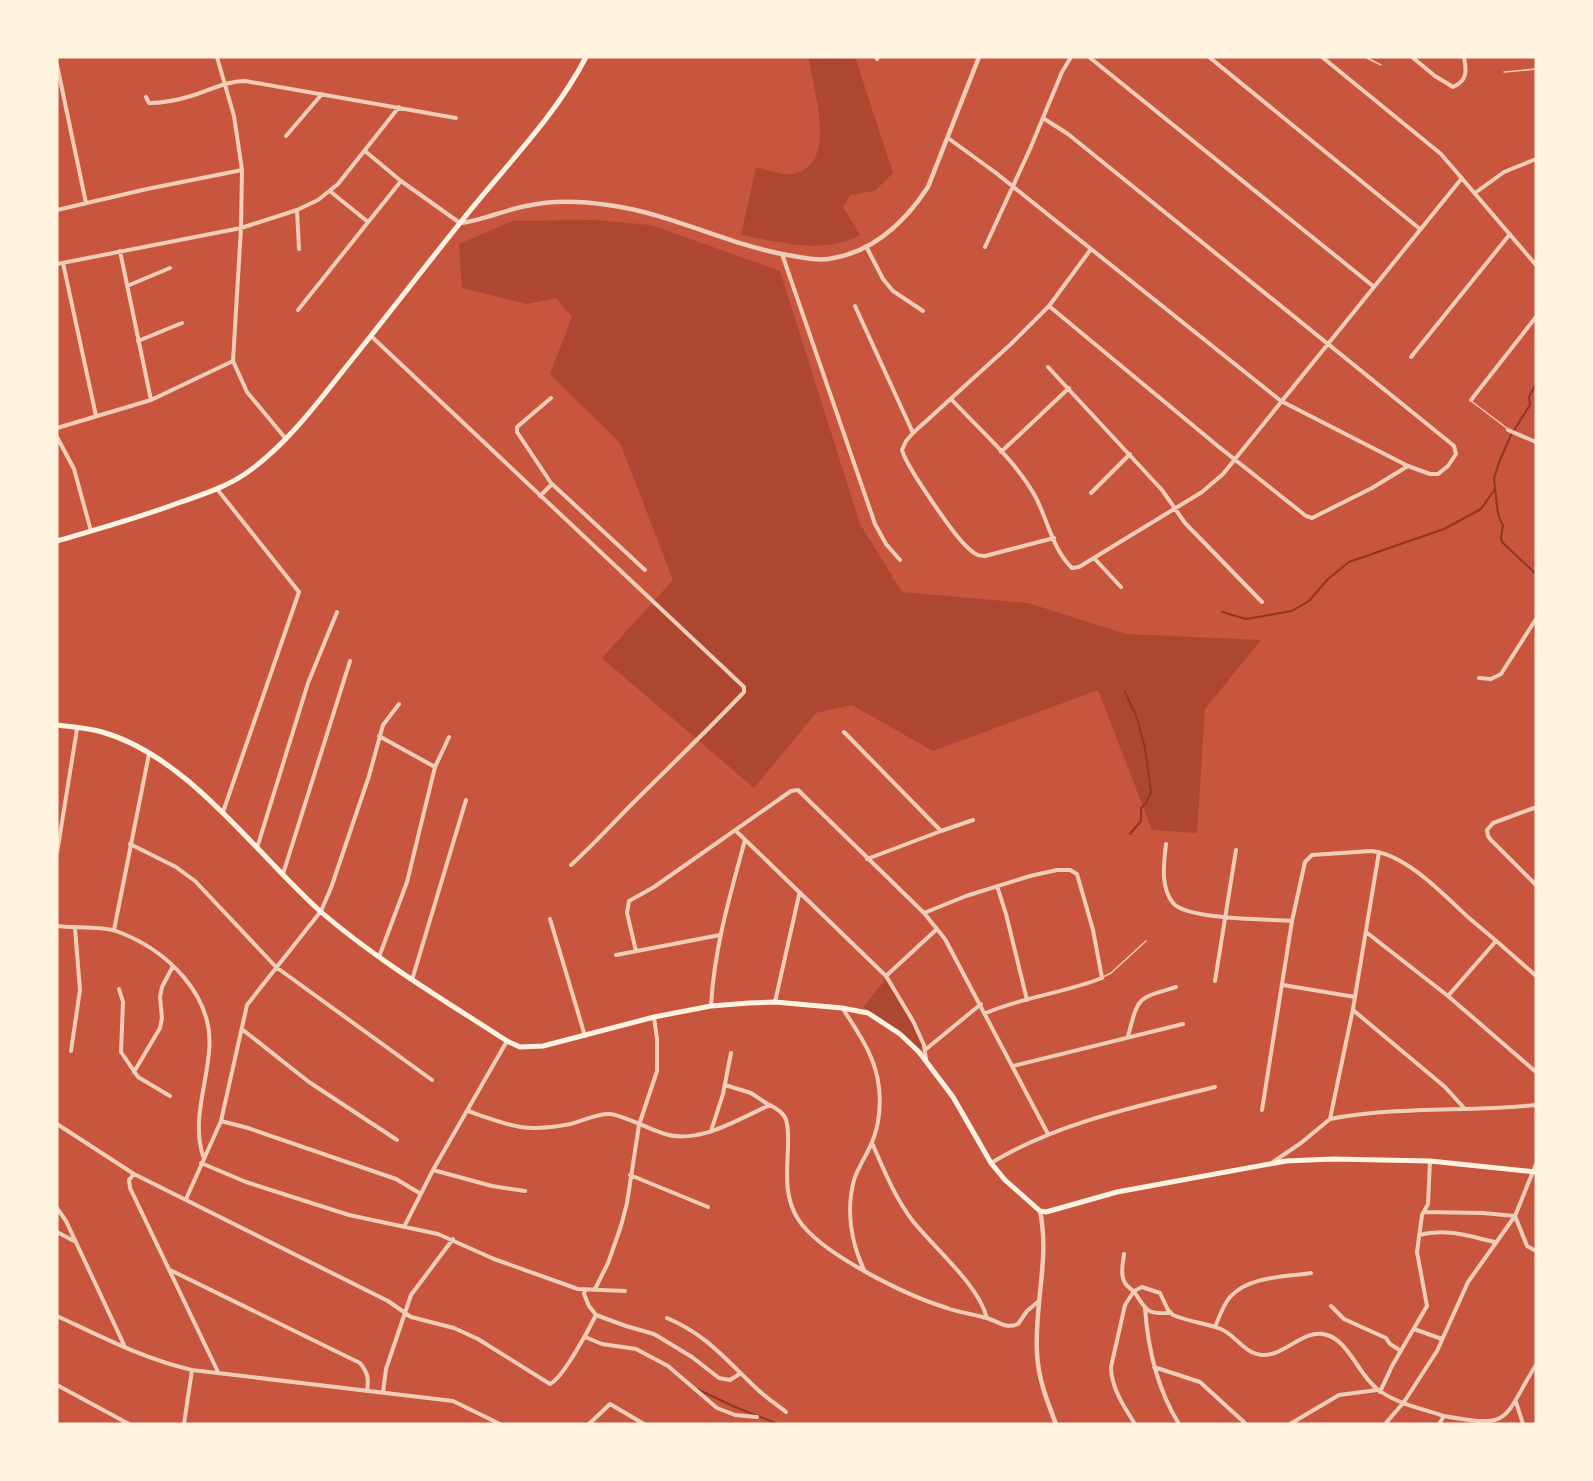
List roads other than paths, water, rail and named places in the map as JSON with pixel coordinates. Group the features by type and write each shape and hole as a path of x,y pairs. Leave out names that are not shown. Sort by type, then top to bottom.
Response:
{"main road":[{"path":"57,541 153,512 231,483 256,466 286,439 546,119 570,87 586,57"},
{"path":"57,725 101,731 149,754 176,772 223,813 321,911 378,958 519,1047 529,1048 585,1036 654,1017 711,1006 775,1002 842,1008 868,1013 888,1025 926,1059 953,1097 991,1163 1005,1180 1043,1212 1117,1192 1273,1162 1324,1159 1430,1161 1534,1172"}],"street":[{"path":"217,57 234,116 242,170 233,361 247,392 286,439"},
{"path":"365,151 460,223 545,203 606,205 659,216 754,248 826,259 854,253 894,229 920,199 928,187 979,57"},
{"path":"986,247 1044,118 1062,72 1071,57"},
{"path":"1089,57 1373,286"},
{"path":"1209,57 1420,229"},
{"path":"1322,57 1448,161 1536,265"},
{"path":"1412,57 1453,87 1465,78 1464,57"},
{"path":"57,65 86,203"},
{"path":"146,97 148,102 153,103 185,98 245,81 456,118"},
{"path":"286,136 322,94"},
{"path":"57,264 241,228 297,210 331,192 399,107"},
{"path":"948,138 996,172 1281,401 1408,466 1430,474 1438,474 1452,460 1455,450 1448,441 1068,134 1044,118"},
{"path":"1475,194 1504,172 1536,159"},
{"path":"57,210 242,170"},
{"path":"951,399 1001,453 1034,494 1068,564 1073,568 1083,565 1210,486 1235,460 1462,178"},
{"path":"298,310 401,180"},
{"path":"331,192 368,222"},
{"path":"297,210 299,249"},
{"path":"1411,357 1510,234"},
{"path":"866,246 883,279 893,291 923,311"},
{"path":"1054,538 982,557 975,553 964,544 945,518 903,455 902,447 1049,306 1091,249"},
{"path":"120,251 151,400"},
{"path":"782,254 875,524 886,544 900,560"},
{"path":"63,262 96,416"},
{"path":"127,286 170,268"},
{"path":"855,306 914,433"},
{"path":"1049,306 1235,460 1312,518 1372,488 1408,466"},
{"path":"1471,400 1536,317"},
{"path":"138,340 182,323"},
{"path":"370,336 738,680 744,690 700,738 571,865"},
{"path":"57,428 151,400 233,361"},
{"path":"1048,367 1130,454 1176,508 1185,523 1262,602"},
{"path":"1001,453 1069,388"},
{"path":"551,398 517,427 517,432 552,484 645,570"},
{"path":"1508,430 1536,442"},
{"path":"57,437 74,469 91,531"},
{"path":"1091,493 1130,454"},
{"path":"540,496 552,484"},
{"path":"217,489 299,592 223,813"},
{"path":"1094,558 1121,587"},
{"path":"257,848 308,683 336,612"},
{"path":"1479,678 1491,679 1501,674 1536,619"},
{"path":"283,874 350,661"},
{"path":"186,1199 221,1121 247,1005 321,911 369,776 383,725 399,704"},
{"path":"57,853 77,729"},
{"path":"844,732 941,831"},
{"path":"379,736 435,767"},
{"path":"378,958 407,882 435,767 450,737"},
{"path":"114,930 149,754"},
{"path":"636,951 626,909 629,902 795,790 803,793 938,929 951,948 986,1013 1048,1134"},
{"path":"412,980 466,800"},
{"path":"1534,808 1493,823 1487,830 1491,840 1536,885"},
{"path":"867,859 974,820"},
{"path":"735,830 886,976 902,1000 926,1050 926,1059"},
{"path":"711,1006 720,934 745,840"},
{"path":"130,844 176,867 195,881 276,967 432,1080"},
{"path":"1166,844 1163,871 1168,892 1175,905 1183,910 1224,917 1292,921"},
{"path":"1215,981 1236,850"},
{"path":"1330,1119 1353,1009 1379,852"},
{"path":"1262,1110 1292,921 1308,858 1317,854 1379,852 1407,866 1536,976"},
{"path":"924,913 997,886 1057,870 1074,872 1089,915 1102,978 1072,989 986,1013"},
{"path":"997,886 1027,1000"},
{"path":"775,1002 800,894"},
{"path":"550,919 585,1036"},
{"path":"57,926 114,930 155,951 173,966 191,987 200,1002 210,1031 210,1051 198,1132 204,1157"},
{"path":"70,1051 80,990 75,928"},
{"path":"886,976 938,929"},
{"path":"1365,931 1448,996 1536,1072"},
{"path":"616,955 720,934"},
{"path":"1448,996 1496,941"},
{"path":"135,1072 160,1028 162,987 173,966"},
{"path":"1283,985 1355,996"},
{"path":"1128,1037 1136,1010 1144,997 1176,987"},
{"path":"119,989 123,1002 120,1050 135,1072 146,1082 170,1096"},
{"path":"926,1050 981,1004"},
{"path":"842,1008 866,1045 877,1075 879,1099 876,1131 854,1180 850,1212 853,1239 864,1271"},
{"path":"1353,1009 1453,1094 1464,1109"},
{"path":"595,1289 608,1263 621,1226 627,1203 639,1125 657,1071 654,1017"},
{"path":"1013,1066 1183,1024"},
{"path":"243,1030 309,1082 397,1140"},
{"path":"404,1227 507,1041"},
{"path":"711,1131 725,1085 731,1053"},
{"path":"725,1085 751,1093 779,1110 787,1121 786,1184 792,1208 799,1221 821,1243 864,1271 945,1308 987,1318 1004,1326 1014,1326 1039,1301"},
{"path":"991,1163 1016,1148 1048,1134 1104,1116 1215,1087"},
{"path":"468,1111 522,1128 556,1126 608,1114 673,1137 697,1136 770,1105"},
{"path":"1273,1162 1330,1119 1397,1112 1484,1110 1536,1105"},
{"path":"221,1121 248,1128 396,1179 421,1194"},
{"path":"57,1124 134,1174 388,1302 417,1320 454,1328 478,1339 552,1383 585,1337 596,1315"},
{"path":"872,1142 901,1204 982,1302 987,1318"},
{"path":"1286,1161 1287,1152"},
{"path":"1379,1391 1427,1306 1418,1252 1423,1212 1428,1204 1430,1161"},
{"path":"201,1163 246,1182 348,1215 420,1229 453,1239 494,1259 585,1290 626,1291"},
{"path":"1385,1424 1404,1402 1437,1351 1468,1282 1515,1216 1536,1164"},
{"path":"434,1170 492,1186 525,1191"},
{"path":"134,1174 129,1180 130,1188 219,1373"},
{"path":"630,1175 708,1207"},
{"path":"57,1208 66,1221 125,1348"},
{"path":"1043,1212 1037,1355 1041,1382 1056,1424"},
{"path":"1423,1212 1515,1216"},
{"path":"1515,1216 1527,1246 1536,1251"},
{"path":"1419,1235 1434,1231 1450,1231 1495,1242"},
{"path":"57,1232 76,1242"},
{"path":"383,1393 387,1369 411,1295 453,1239"},
{"path":"1124,1254 1122,1275 1125,1284 1134,1291 1145,1308 1153,1314 1170,1313 1223,1330 1243,1347 1260,1355 1280,1351 1310,1335 1330,1336 1338,1341 1362,1374 1379,1391 1444,1416 1494,1422 1502,1418 1516,1402 1536,1365"},
{"path":"170,1270 360,1363 369,1379 367,1391"},
{"path":"1215,1328 1228,1299 1243,1288 1259,1281 1311,1273"},
{"path":"1135,1424 1111,1376 1112,1357 1125,1305 1134,1291 1142,1287 1156,1290 1163,1297 1170,1313"},
{"path":"585,1290 584,1294 589,1306 596,1315 654,1334 692,1357 719,1378 730,1380 741,1373"},
{"path":"1331,1306 1344,1319 1386,1338 1390,1344 1401,1351"},
{"path":"1145,1308 1147,1336 1154,1367 1167,1404 1179,1424"},
{"path":"57,1316 149,1359 192,1370 453,1401 500,1424"},
{"path":"667,1318 696,1332 758,1390 786,1412"},
{"path":"1414,1329 1442,1339"},
{"path":"585,1337 602,1344 636,1349 668,1366 717,1408 735,1415 757,1417"},
{"path":"1154,1367 1200,1382 1246,1424"},
{"path":"184,1424 192,1370"},
{"path":"57,1385 129,1424"},
{"path":"1290,1424 1339,1395 1379,1391"},
{"path":"1516,1402 1523,1424"},
{"path":"589,1424 610,1404 644,1424"},
{"path":"1439,1424 1444,1416"},
{"path":"116,1424 118,1419"}],"lane":[{"path":"1365,57 1381,65"},
{"path":"1504,72 1536,69"},
{"path":"1471,400 1485,414 1508,430"},
{"path":"1102,978 1111,973 1146,941"}],"waterway":[{"path":"1222,612 1246,619 1292,611 1309,601 1328,579 1349,562 1444,529 1481,509 1495,489 1494,478 1500,460 1511,435 1530,405 1529,397 1536,384"},
{"path":"1495,489 1498,512 1503,525 1502,542 1536,574"},
{"path":"1125,692 1137,718 1145,748 1151,792 1141,808 1141,821 1130,834"},
{"path":"697,1389 778,1424"}]}
